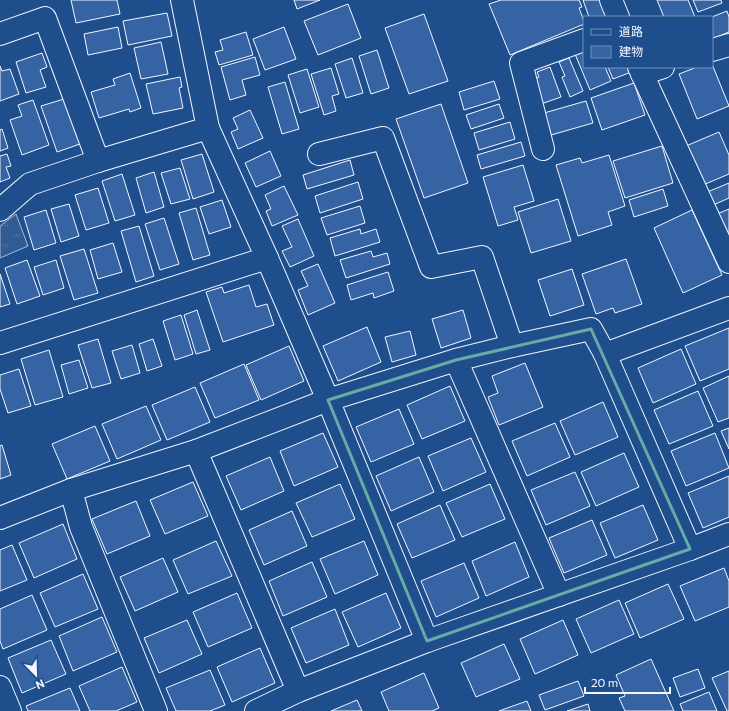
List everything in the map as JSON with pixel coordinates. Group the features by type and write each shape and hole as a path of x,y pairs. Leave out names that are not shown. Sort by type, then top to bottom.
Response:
{"street":[{"path":"182,0 208,128 267,258 328,400 427,642"},
{"path":"611,0 618,16"},
{"path":"0,34 44,18 98,161"},
{"path":"543,149 521,64 583,40"},
{"path":"713,50 729,45"},
{"path":"656,68 640,71 729,262"},
{"path":"0,210 30,184 98,161 208,128"},
{"path":"320,154 383,138 431,267 482,257 512,346"},
{"path":"0,343 267,258"},
{"path":"605,354 729,308"},
{"path":"0,518 70,490 196,451 328,400 456,360 591,329 605,354 690,549"},
{"path":"456,360 558,595"},
{"path":"196,451 298,691"},
{"path":"70,490 82,527 156,711"},
{"path":"256,711 298,691 427,642 729,534"}],"highlighted area":[{"path":"591,329 690,549 427,641 328,400 456,360"}],"green space":[{"path":"16,214 28,246 0,258 0,226"}],"building":[{"path":"71,0 117,0 120,14 76,23"},
{"path":"294,0 320,0 297,9"},
{"path":"501,0 579,0 582,7 579,8 583,18 583,24 510,55 489,4"},
{"path":"583,0 603,1 610,16 589,16"},
{"path":"657,0 688,0 695,16 664,16"},
{"path":"693,0 721,0 722,3 698,12"},
{"path":"348,4 361,38 318,55 304,21"},
{"path":"727,11 729,17 729,32 713,39 713,17"},
{"path":"167,13 172,36 128,45 123,21"},
{"path":"424,14 448,81 409,94 385,28"},
{"path":"118,27 122,48 88,55 84,34"},
{"path":"284,27 296,59 265,70 253,39"},
{"path":"246,32 253,55 219,65 215,52 223,50 220,40"},
{"path":"161,42 168,74 141,79 134,48"},
{"path":"377,50 389,88 371,94 359,56"},
{"path":"583,50 583,68 605,68 611,81 590,90 575,54"},
{"path":"42,53 47,67 40,70 46,87 26,93 16,62"},
{"path":"255,57 260,75 242,80 246,95 230,100 221,67"},
{"path":"352,58 363,93 346,98 335,64"},
{"path":"569,58 583,91 570,97 562,77 565,76 559,62"},
{"path":"0,66 2,71 10,69 19,94 0,101"},
{"path":"713,66 729,106 697,119 679,74 694,68 713,68"},
{"path":"550,67 561,97 538,105 530,81 539,77 537,72"},
{"path":"331,68 339,94 332,96 336,111 324,115 311,74"},
{"path":"608,68 632,68 634,71 613,79"},
{"path":"307,69 319,107 300,113 288,75"},
{"path":"130,73 141,108 130,112 129,109 99,118 91,92 115,85 113,79"},
{"path":"180,77 182,87 179,88 183,108 153,114 146,84"},
{"path":"494,81 500,99 464,110 459,92"},
{"path":"285,82 299,129 282,134 268,87"},
{"path":"634,83 645,115 602,130 591,98"},
{"path":"64,99 80,144 57,152 41,106"},
{"path":"33,100 49,145 22,155 10,120 22,116 18,105"},
{"path":"586,101 593,123 551,135 544,113"},
{"path":"441,104 468,183 424,198 396,119"},
{"path":"499,104 504,118 471,129 466,115"},
{"path":"250,110 263,138 238,149 231,132 238,129 233,118"},
{"path":"510,122 515,139 479,150 474,133"},
{"path":"2,129 8,148 0,151 0,130"},
{"path":"719,132 729,155 729,174 703,185 686,146"},
{"path":"521,142 525,156 481,169 477,155"},
{"path":"662,146 673,183 625,198 613,161"},
{"path":"270,151 281,176 256,187 245,163"},
{"path":"7,154 11,166 6,167 10,178 0,182 0,156"},
{"path":"202,154 214,192 193,199 181,160"},
{"path":"609,155 625,206 608,212 612,225 578,236 556,165 580,158 582,163"},
{"path":"350,160 354,175 307,189 303,175"},
{"path":"523,165 534,201 514,207 518,220 498,226 483,177"},
{"path":"180,168 190,199 171,204 161,173"},
{"path":"154,172 164,207 146,213 136,178"},
{"path":"122,174 135,215 115,221 102,181"},
{"path":"358,182 363,199 320,213 315,196"},
{"path":"729,183 729,198 711,206 705,193"},
{"path":"284,186 298,215 272,226 266,211 271,209 265,195"},
{"path":"98,188 109,223 86,230 75,195"},
{"path":"663,189 668,206 634,217 629,200"},
{"path":"558,199 571,241 531,253 518,212"},
{"path":"222,200 231,227 209,234 200,207"},
{"path":"69,204 79,236 61,242 51,209"},
{"path":"360,206 365,223 327,235 321,218"},
{"path":"196,208 210,255 193,260 179,213"},
{"path":"729,209 729,244 717,214"},
{"path":"46,210 56,243 34,250 24,217"},
{"path":"692,210 722,275 683,293 654,228"},
{"path":"164,218 179,264 160,270 145,224"},
{"path":"298,219 314,256 290,267 282,251 292,247 282,226"},
{"path":"139,226 154,276 136,282 121,231"},
{"path":"360,229 361,234 376,229 380,242 335,256 330,238"},
{"path":"113,243 122,272 98,279 90,250"},
{"path":"84,249 98,293 74,300 60,256"},
{"path":"371,251 373,257 387,253 390,264 346,278 340,260"},
{"path":"626,259 642,304 615,313 613,308 596,314 582,274"},
{"path":"27,260 40,296 17,304 5,268"},
{"path":"56,260 64,288 43,295 34,267"},
{"path":"318,264 335,303 308,315 298,290 308,286 301,271"},
{"path":"572,269 584,305 550,316 538,280"},
{"path":"388,272 394,291 374,298 373,293 351,300 347,285"},
{"path":"0,274 10,304 0,307"},
{"path":"249,285 256,307 267,304 274,325 223,342 206,292 222,287 224,293"},
{"path":"197,310 210,350 196,354 184,315"},
{"path":"463,310 471,338 441,348 432,319"},
{"path":"181,315 193,354 175,360 163,321"},
{"path":"367,327 381,362 338,381 323,346"},
{"path":"729,328 729,369 700,381 685,346"},
{"path":"410,331 416,355 392,362 385,337"},
{"path":"98,339 111,383 92,388 78,345"},
{"path":"153,339 162,366 147,371 139,344"},
{"path":"132,345 140,373 121,379 112,351"},
{"path":"289,346 304,381 261,400 246,365"},
{"path":"681,349 696,384 653,403 638,368"},
{"path":"49,350 63,397 35,405 21,359"},
{"path":"79,360 88,388 69,394 61,365"},
{"path":"525,363 543,407 499,425 488,397 498,393 492,376"},
{"path":"244,364 259,400 215,418 200,383"},
{"path":"19,369 31,406 8,413 0,389 0,375"},
{"path":"729,376 729,418 718,422 703,388"},
{"path":"450,386 465,421 422,439 407,405"},
{"path":"195,387 210,422 167,440 152,405"},
{"path":"698,391 713,426 669,444 654,410"},
{"path":"603,402 618,437 575,455 560,421"},
{"path":"146,406 161,440 117,459 102,424"},
{"path":"399,409 414,444 371,462 356,427"},
{"path":"555,423 570,457 527,476 512,441"},
{"path":"95,426 110,461 67,479 52,444"},
{"path":"729,428 729,449 721,431"},
{"path":"323,433 338,467 294,486 280,451"},
{"path":"715,433 729,468 686,486 671,451"},
{"path":"471,438 486,472 443,491 428,456"},
{"path":"2,445 11,475 0,479 0,446"},
{"path":"624,453 639,487 596,506 581,472"},
{"path":"270,457 284,491 241,510 226,476"},
{"path":"419,457 434,492 391,511 376,476"},
{"path":"575,472 590,506 546,525 531,490"},
{"path":"729,476 729,517 703,528 688,493"},
{"path":"193,482 208,516 165,534 150,500"},
{"path":"340,484 355,519 312,537 296,503"},
{"path":"490,484 505,519 462,537 446,503"},
{"path":"136,501 150,536 107,554 92,519"},
{"path":"440,505 455,540 412,558 397,524"},
{"path":"643,505 658,540 615,558 600,523"},
{"path":"292,511 307,546 264,565 249,530"},
{"path":"592,520 607,555 564,573 549,538"},
{"path":"63,524 77,559 34,578 19,543"},
{"path":"216,541 232,576 188,594 173,560"},
{"path":"364,541 378,575 335,594 320,559"},
{"path":"515,542 529,577 486,596 472,561"},
{"path":"12,545 27,580 0,591 0,550"},
{"path":"163,558 178,592 135,611 120,577"},
{"path":"312,562 327,597 283,616 269,581"},
{"path":"464,563 479,598 436,617 421,581"},
{"path":"724,568 729,581 729,607 695,621 680,586"},
{"path":"83,574 98,609 55,627 40,593"},
{"path":"668,584 684,619 640,638 625,603"},
{"path":"237,593 252,628 208,647 193,612"},
{"path":"386,593 401,628 358,647 342,612"},
{"path":"32,595 47,630 3,649 0,641 0,609"},
{"path":"619,600 634,634 591,653 576,619"},
{"path":"335,609 349,645 306,663 291,628"},
{"path":"102,617 117,652 73,671 59,636"},
{"path":"187,620 202,654 159,673 144,638"},
{"path":"563,620 578,655 535,674 520,639"},
{"path":"51,640 66,674 22,693 8,658"},
{"path":"504,644 520,679 476,697 461,663"},
{"path":"260,648 275,683 232,702 217,667"},
{"path":"651,659 674,711 625,711 619,698 625,696 616,675"},
{"path":"122,667 137,702 116,711 90,711 79,686"},
{"path":"698,669 705,688 680,697 673,678"},
{"path":"210,670 225,705 210,711 176,711 166,688"},
{"path":"729,671 729,711 727,711 712,678"},
{"path":"424,673 439,708 432,711 389,711 381,692"},
{"path":"578,681 584,696 545,710 539,695"},
{"path":"70,688 80,711 28,711 26,706"},
{"path":"709,692 717,711 683,711 680,704"},
{"path":"357,700 362,711 331,711"},
{"path":"527,701 531,711 499,711"},
{"path":"588,704 590,711 567,711"}]}
